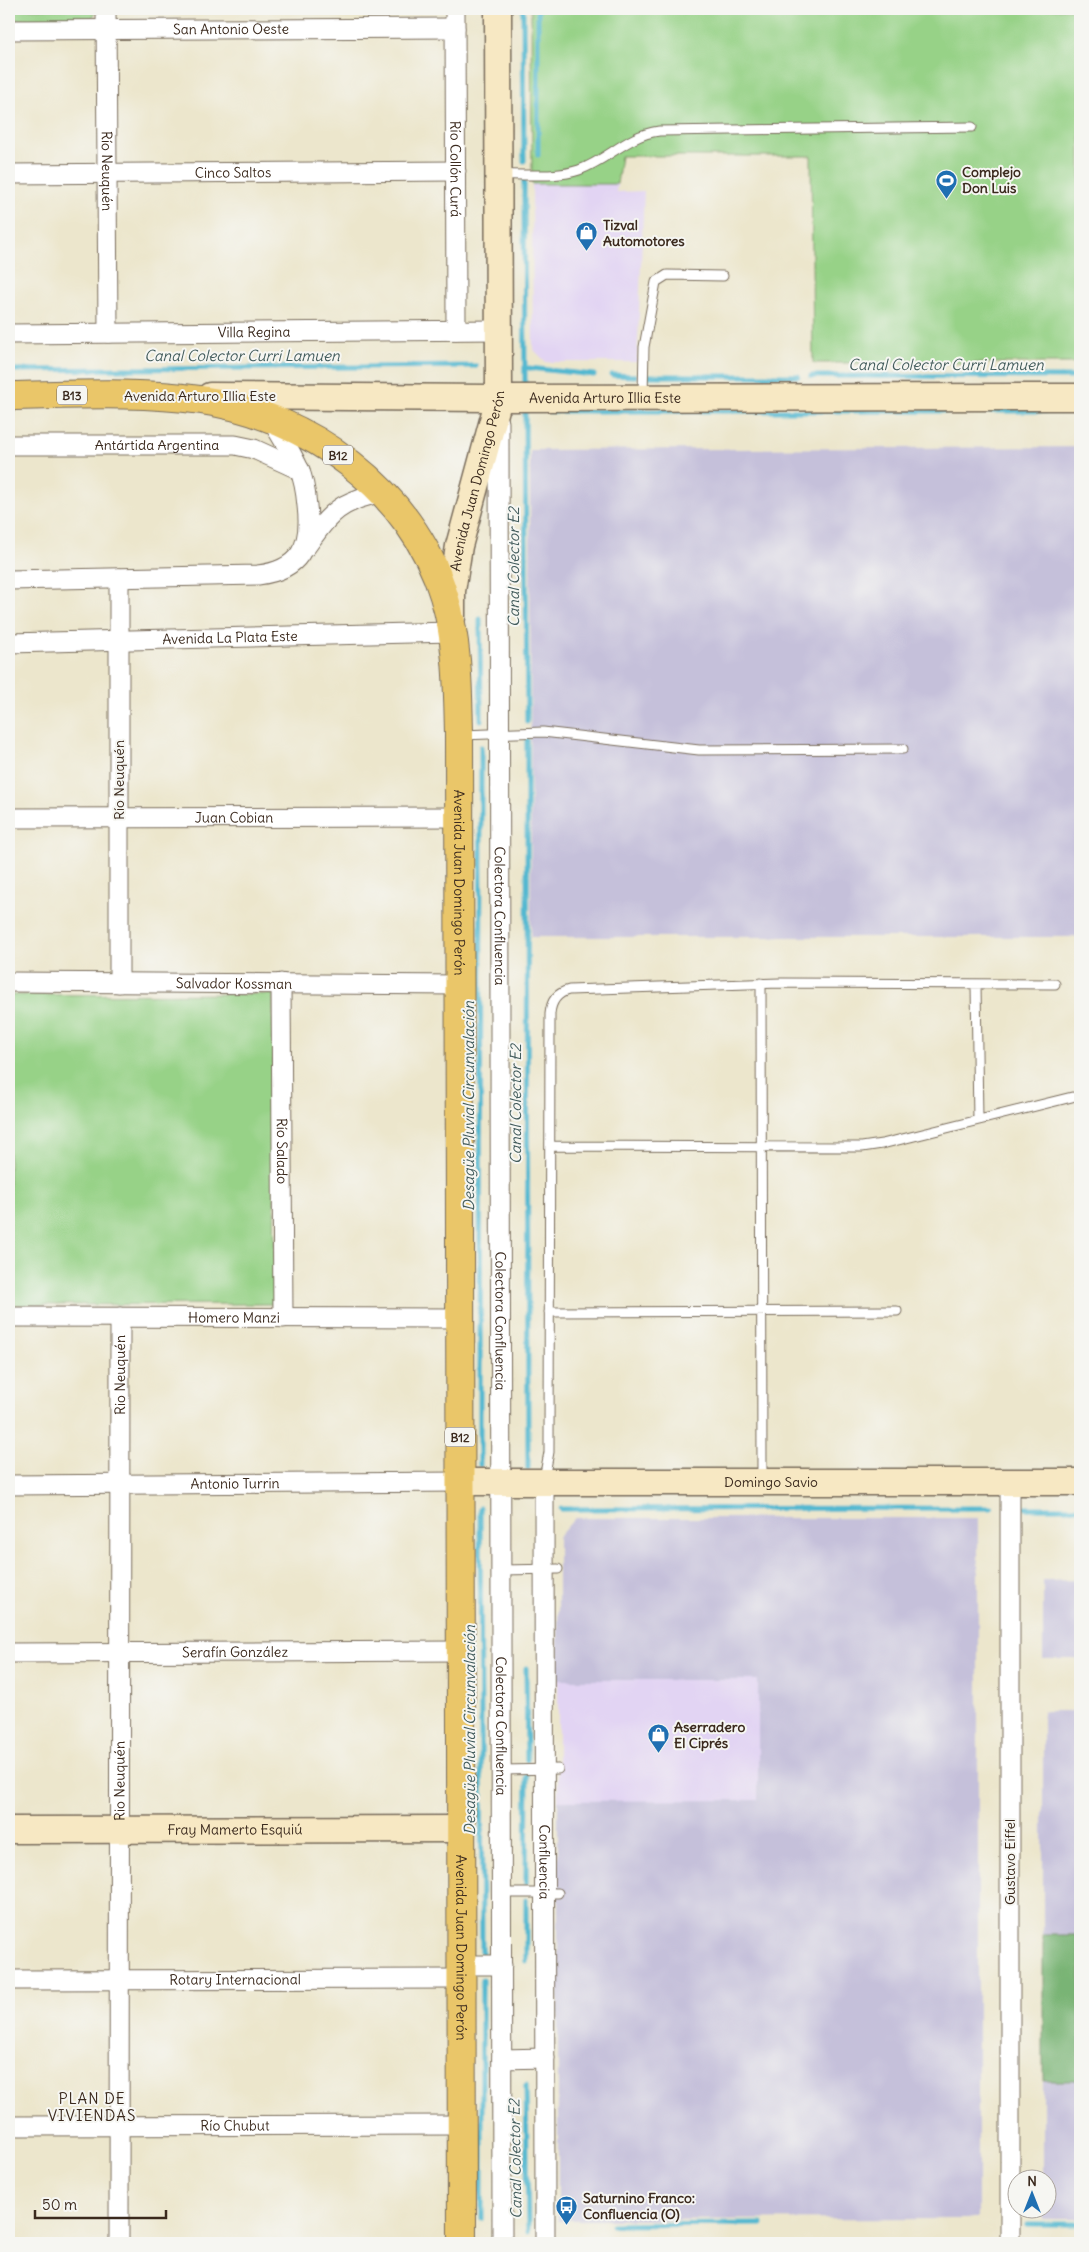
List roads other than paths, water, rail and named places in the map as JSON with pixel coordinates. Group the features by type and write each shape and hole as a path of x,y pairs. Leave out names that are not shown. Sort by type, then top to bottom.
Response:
{"main road":[{"name":"Avenida Arturo Illia Este","path":"9,396 135,395"},
{"name":"B12","path":"135,395 201,400 241,408 271,418 318,441 360,472 381,491 414,532 427,555 444,595 452,632"},
{"name":"Avenida Juan Domingo Perón","path":"452,632 458,693 459,735 462,2243"}],"street":[{"name":"Río Neuquén","path":"106,9 108,333"},
{"name":"Río Collón Curá","path":"455,9 456,330"},
{"name":"Avenida Juan Domingo Perón","path":"452,632 452,591 459,546 499,398 498,9"},
{"name":"San Antonio Oeste","path":"9,30 455,28"},
{"name":"Cinco Saltos","path":"9,174 456,171"},
{"name":"Villa Regina","path":"9,334 499,330"},
{"name":"Avenida Arturo Illia Este","path":"135,395 499,398 1080,397"},
{"name":"Colectora Confluencia","path":"499,398 502,2243"},
{"path":"271,418 300,470 306,493 308,516 304,550"},
{"name":"Antártida Argentina","path":"9,445 235,445 261,452 300,470"},
{"path":"9,580 258,575 272,573 286,567 297,559 335,512 351,502 369,497 381,491"},
{"name":"Río Neuquén","path":"119,578 119,983"},
{"name":"Avenida La Plata Este","path":"9,643 452,632"},
{"name":"Juan Cobian","path":"9,818 459,817"},
{"name":"Salvador Kossman","path":"9,982 459,985"},
{"name":"Río Salado","path":"281,984 283,1318"},
{"name":"Homero Manzi","path":"9,1317 460,1318"},
{"name":"Rio Neuquén","path":"119,2243 120,1317"},
{"name":"Domingo Savio","path":"460,1482 1080,1482"},
{"name":"Antonio Turrin","path":"9,1485 460,1482"},
{"name":"Confluencia","path":"544,1482 551,1570 551,1893 548,2020 545,2058 545,2243"},
{"name":"Gustavo Eiffel","path":"1010,1482 1010,2243"},
{"name":"Serafín González","path":"9,1653 461,1651"},
{"name":"Fray Mamerto Esquiú","path":"9,1830 461,1829"},
{"name":"Rotary Internacional","path":"9,1980 120,1980 462,1972 502,1965"},
{"path":"502,2059 545,2058"},
{"name":"Río Chubut","path":"9,2126 462,2125"}],"lane":[{"path":"498,175 581,170 636,137 659,131 972,126"},
{"path":"643,398 644,347 656,282 662,276 671,274 723,276"},
{"path":"459,735 543,732 699,750 903,749"},
{"path":"761,984 762,1482"},
{"path":"544,1482 549,1452 550,1008 558,995 575,989 761,984 1055,984"},
{"path":"976,984 978,1120"},
{"path":"550,1146 872,1146 1072,1097"},
{"path":"550,1312 897,1311"},
{"path":"501,1570 551,1570"},
{"path":"502,1770 551,1769"},
{"path":"502,1893 551,1893"}],"waterway":[{"name":"Canal Colector E2","path":"523,9 524,161"},
{"path":"538,9 538,155"},
{"name":"Canal Colector E2","path":"524,181 525,388"},
{"name":"Canal Colector Curri Lamuen","path":"9,370 476,366"},
{"name":"Canal Colector Curri Lamuen","path":"529,368 594,375"},
{"name":"Canal Colector Curri Lamuen","path":"612,375 635,376"},
{"name":"Canal Colector Curri Lamuen","path":"648,376 798,376"},
{"name":"Canal Colector Curri Lamuen","path":"811,376 1080,377"},
{"name":"Canal Colector E2","path":"525,411 527,722"},
{"path":"550,411 1080,411"},
{"name":"Desagüe Pluvial Circunvalación","path":"480,619 481,720"},
{"name":"Canal Colector E2","path":"527,740 528,1468"},
{"name":"Desagüe Pluvial Circunvalación","path":"480,1465 481,747"},
{"name":"Desagüe Pluvial Circunvalación","path":"480,1508 482,1952"},
{"path":"561,1509 991,1508"},
{"path":"1026,1508 1080,1508"},
{"name":"Canal Colector E2","path":"526,1668 527,1760"},
{"name":"Canal Colector E2","path":"526,1883 527,1776"},
{"name":"Canal Colector E2","path":"526,1900 526,1961"},
{"name":"Desagüe Pluvial Circunvalación","path":"482,1980 482,2219"},
{"name":"Canal Colector E2","path":"526,2085 528,2232"},
{"path":"612,2225 762,2224"},
{"path":"1027,2224 1080,2224"}],"place":[{"name":"Complejo Don Luis","path":"946,199"},
{"name":"Tizval Automotores","path":"587,252"},
{"name":"Aserradero El Ciprés","path":"658,1754"},
{"name":"Saturnino Franco: Confluencia (O)","path":"567,2225"}],"district":[{"name":"PLAN DE VIVIENDAS","path":"92,2106"}]}
